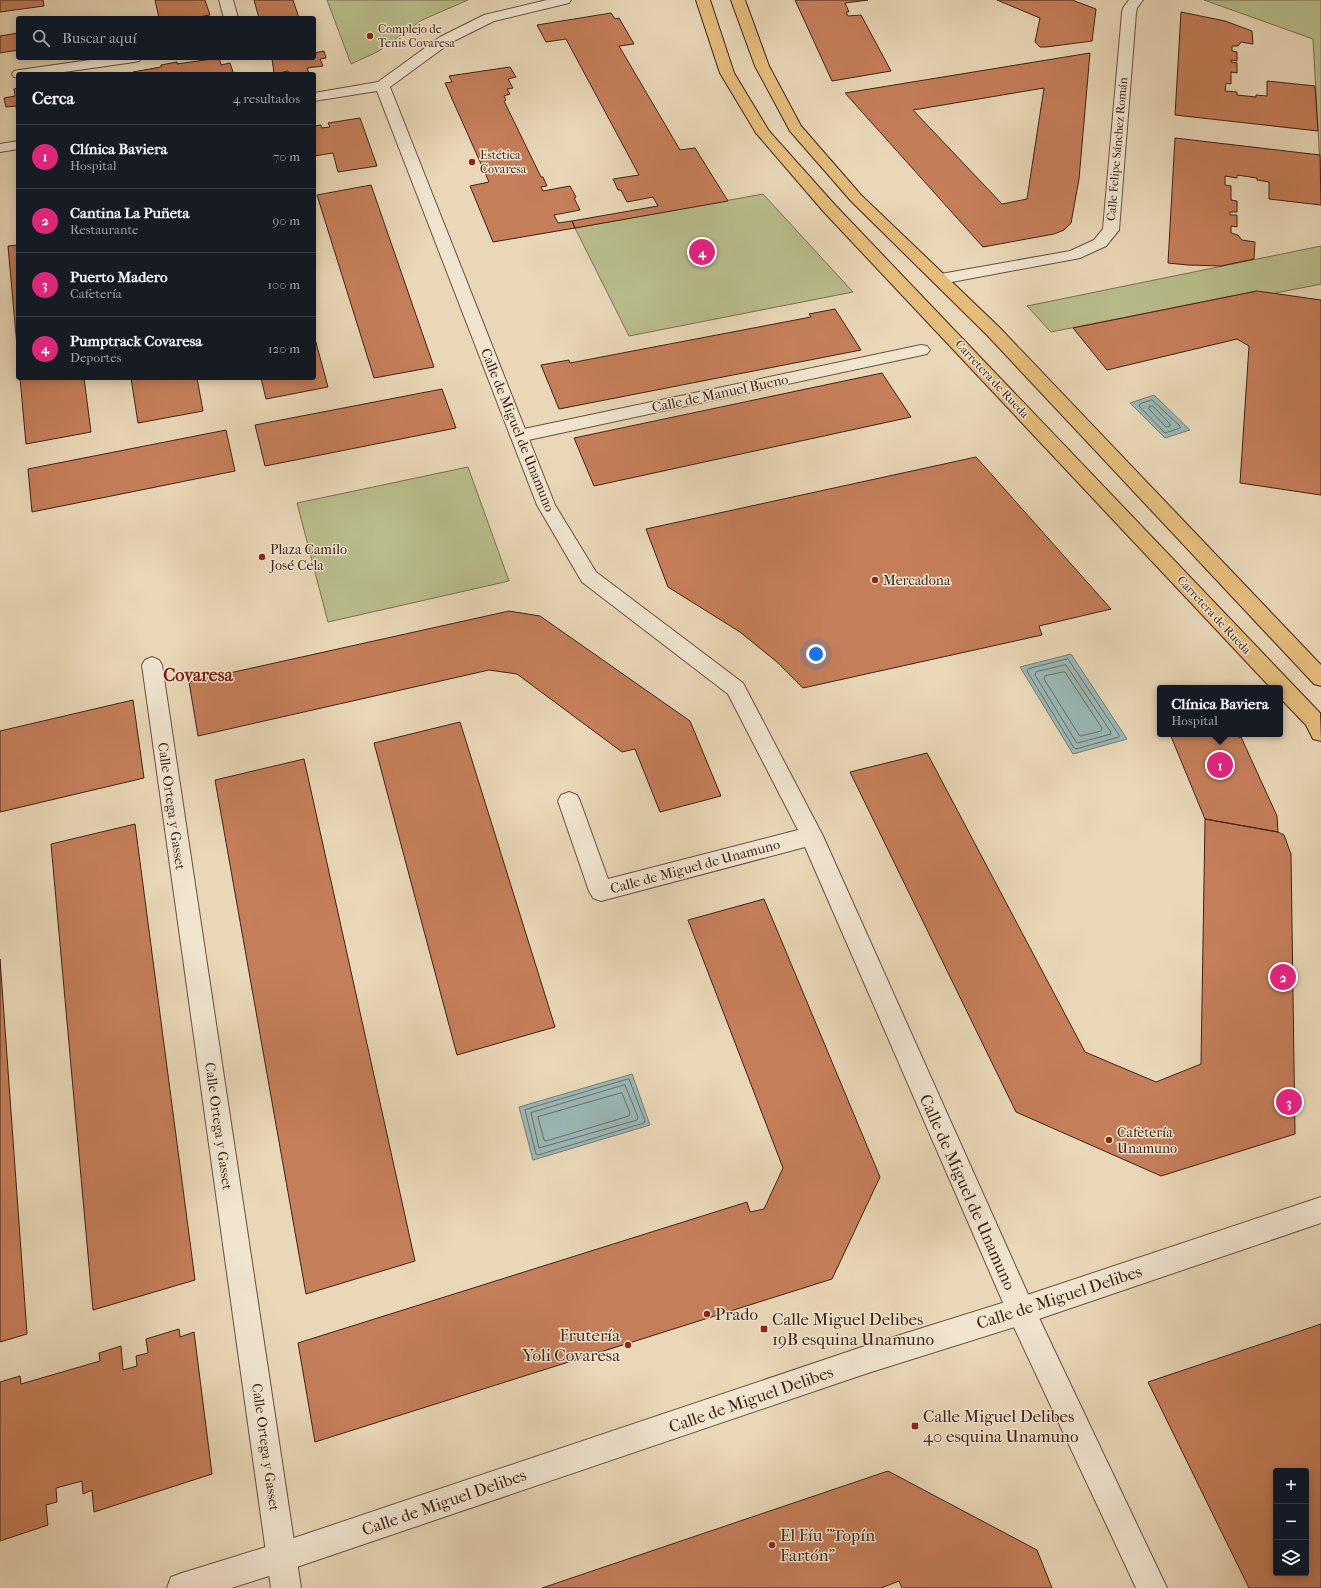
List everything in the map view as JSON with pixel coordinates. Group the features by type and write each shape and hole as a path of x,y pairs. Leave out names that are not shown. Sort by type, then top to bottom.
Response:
{"main road":[{"name":"Carretera de Rueda","path":"702,0 727,73 763,133 829,208 1281,685"},
{"path":"738,0 762,66 795,128 856,198 993,331 1321,678"},
{"name":"Carretera de Rueda","path":"1283,687 1313,719 1321,732"}],"street":[{"path":"226,0 230,16"},
{"path":"316,97 382,86 444,40 489,18 564,0"},
{"name":"Calle Felipe Sánchez Román","path":"941,279 1074,255 1100,243 1111,230 1129,4"},
{"path":"35,72 120,60"},
{"name":"Calle de Miguel de Unamuno","path":"382,86 546,505 589,576 736,689 812,836 1021,1311 1152,1588"},
{"path":"0,148 16,146"},
{"name":"Calle de Manuel Bueno","path":"519,436 921,350"},
{"name":"Calle Ortega y Gasset","path":"152,665 286,1588"},
{"name":"Calle de Miguel de Unamuno","path":"569,801 601,891 812,836"},
{"name":"Calle de Miguel Delibes","path":"182,1588 282,1557 868,1359 1021,1311 1321,1210"}],"green space":[{"name":"Complejo de Tenis Covaresa","path":"327,0 468,0 422,20 379,51 351,64"},
{"path":"1204,0 1321,0 1321,183 1313,39"},
{"path":"763,194 853,292 629,336 575,228"},
{"path":"1321,246 1321,284 1261,296 1257,291 1051,332 1027,306"},
{"path":"468,467 509,581 328,622 297,503"}],"water":[{"path":"1154,395 1190,430 1165,438 1130,403"},
{"path":"1071,654 1127,739 1073,754 1020,667"},
{"path":"632,1074 650,1125 533,1160 519,1107"}],"building":[{"path":"0,0 43,0 44,6 0,12"},
{"path":"155,0 205,0 210,15 203,16 159,16"},
{"path":"254,0 293,0 298,16 258,16"},
{"path":"795,0 868,0 845,3 849,12 846,12 848,16 861,15 891,71 832,81"},
{"path":"997,0 1072,0 1096,9 1092,41 1040,47 1035,42 1040,18"},
{"path":"1181,12 1225,21 1252,31 1253,44 1241,42 1238,46 1232,46 1232,51 1237,52 1237,61 1231,60 1231,62 1237,63 1237,73 1231,72 1231,84 1226,83 1225,91 1237,92 1237,95 1256,97 1256,95 1267,96 1267,81 1315,86 1318,131 1175,115"},
{"path":"611,13 615,19 619,18 634,44 619,46 680,150 695,148 728,201 575,228 572,221 658,206 653,197 627,202 621,190 618,190 613,179 639,175 566,39 546,42 537,25"},
{"path":"16,33 16,50 0,53 0,36"},
{"path":"324,51 326,58 320,59 323,66 307,68 309,72 274,72 272,60 316,60 316,53"},
{"path":"1090,53 1079,179 1071,223 1064,230 1054,234 983,247 845,93","holes":["1044,88 1027,199 1002,204 913,110"]},
{"path":"205,60 220,60 221,65 230,63 233,72 133,72 161,67 161,65 177,62 177,64"},
{"path":"510,67 516,77 508,79 513,88 507,89 510,94 504,96 506,100 504,101 541,177 543,177 547,186 541,187 543,191 570,186 576,197 574,198 580,210 554,215 558,223 572,221 575,228 493,242 470,186 489,182 445,83 452,82 449,76"},
{"path":"16,88 16,106 6,107 4,98 15,96 14,89"},
{"path":"360,118 377,166 338,172 333,153 316,156 316,126 321,125 322,128 330,127 328,123"},
{"path":"1175,138 1320,155 1321,205 1269,199 1269,182 1257,180 1257,178 1237,175 1237,178 1225,176 1225,185 1231,186 1231,200 1237,201 1237,212 1230,212 1230,215 1237,215 1237,227 1231,226 1231,233 1238,235 1242,240 1255,242 1254,259 1221,266 1168,263"},
{"path":"371,185 434,367 374,378 317,195"},
{"path":"16,245 16,335 8,246"},
{"path":"1257,291 1321,300 1321,495 1240,483 1249,346 1237,339 1107,370 1073,328"},
{"path":"835,309 861,350 559,409 541,365 569,360 570,363 811,317 809,314"},
{"path":"316,342 328,387 266,399 261,380 316,380"},
{"path":"882,373 911,417 594,486 574,438"},
{"path":"20,380 84,380 91,432 26,444"},
{"path":"131,380 197,380 203,411 138,423"},
{"path":"442,389 456,428 265,466 255,425"},
{"path":"226,430 235,471 32,512 28,469"},
{"path":"976,457 1111,609 1039,626 1042,635 803,688 777,662 740,632 668,587 646,529"},
{"path":"509,611 540,616 690,721 721,796 660,812 635,749 622,752 517,674 489,670 198,736 189,682"},
{"path":"133,700 144,778 0,812 0,731"},
{"path":"460,722 555,1027 457,1055 374,743"},
{"path":"1171,737 1241,737 1277,816 1278,832 1205,819"},
{"path":"927,753 1085,1052 1156,1082 1201,1064 1205,819 1278,832 1284,835 1291,854 1295,1134 1161,1176 1016,1112 850,772"},
{"path":"304,759 415,1261 306,1294 215,780"},
{"path":"135,824 195,1280 93,1310 51,844"},
{"path":"764,899 880,1177 832,1279 315,1442 298,1343 747,1202 750,1212 764,1209 783,1168 688,920"},
{"path":"0,959 27,1334 0,1342"},
{"path":"1321,1324 1321,1588 1249,1588 1148,1382"},
{"path":"179,1329 180,1337 194,1332 212,1474 94,1512 92,1490 83,1494 82,1481 56,1488 57,1502 46,1505 48,1525 0,1541 0,1382 20,1376 21,1384 100,1361 99,1353 121,1346 123,1370 137,1366 136,1356 148,1353 146,1339"},
{"path":"888,1471 1037,1550 1052,1588 902,1588 899,1581 881,1588 542,1588"}],"place":[{"name":"Complejo de Tenis Covaresa","path":"370,36"},
{"name":"Estética Covaresa","path":"472,162"},
{"name":"Pumptrack Covaresa","path":"702,252"},
{"name":"Plaza Camilo José Cela","path":"262,557"},
{"name":"Mercadona","path":"875,580"},
{"name":"Clínica Baviera","path":"1220,765"},
{"name":"Cantina La Puñeta","path":"1283,977"},
{"name":"Puerto Madero","path":"1289,1102"},
{"name":"Cafetería Unamuno","path":"1109,1140"},
{"name":"Prado","path":"707,1314"},
{"name":"Calle Miguel Delibes 19B esquina Unamuno","path":"764,1329"},
{"name":"Frutería Yoli Covaresa","path":"628,1345"},
{"name":"Calle Miguel Delibes 40 esquina Unamuno","path":"915,1426"},
{"name":"El Fíu \"Topín Fartón\"","path":"772,1545"}],"district":[{"name":"Covaresa","path":"198,675"}]}
